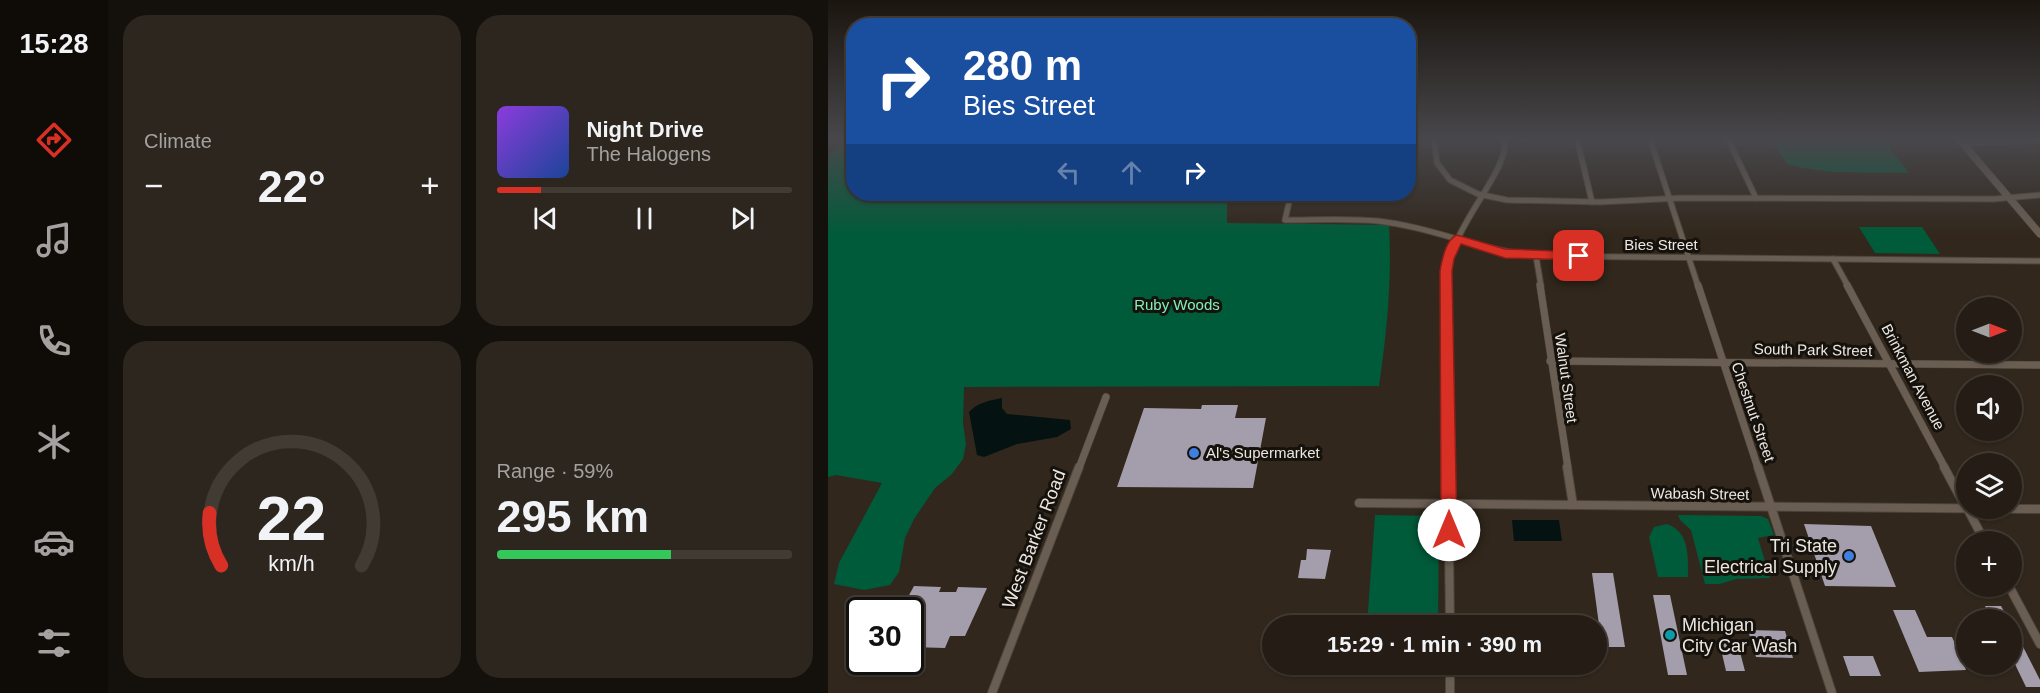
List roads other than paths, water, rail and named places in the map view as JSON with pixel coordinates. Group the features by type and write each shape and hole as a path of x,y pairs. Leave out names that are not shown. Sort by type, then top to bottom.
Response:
{"street":[{"path":"1441,171 1457,184 1482,195 1500,199 1592,202 2040,195"},
{"path":"1450,615 1446,271 1448,259 1457,239 1496,171"},
{"path":"1585,171 1592,202"},
{"name":"Chestnut Street","path":"1661,171 1722,363 1832,693"},
{"path":"1743,171 1756,198"},
{"path":"1986,171 2040,234"},
{"name":"Bies Street","path":"1289,201 1285,220 1378,221 1457,239 1505,253 1536,256 2040,261"},
{"name":"Walnut Street","path":"1536,256 1573,505"},
{"name":"Brinkman Avenue","path":"1833,259 1956,487"},
{"name":"South Park Street","path":"1550,361 2040,365"},
{"name":"West Barker Road","path":"992,693 1106,397"},
{"name":"Wabash Street","path":"1359,503 1449,506 1956,508"},
{"name":"Wabash Street","path":"2022,509 2040,509"},
{"path":"2015,597 2040,644"},
{"path":"1450,675 1450,693"}],"place":[{"name":"Al's Supermarket","path":"1194,453"},
{"name":"Tri State Electrical Supply","path":"1849,556"},
{"name":"Michigan City Car Wash","path":"1670,635"}],"park label":[{"name":"Ruby Woods","path":"1177,305"}]}
